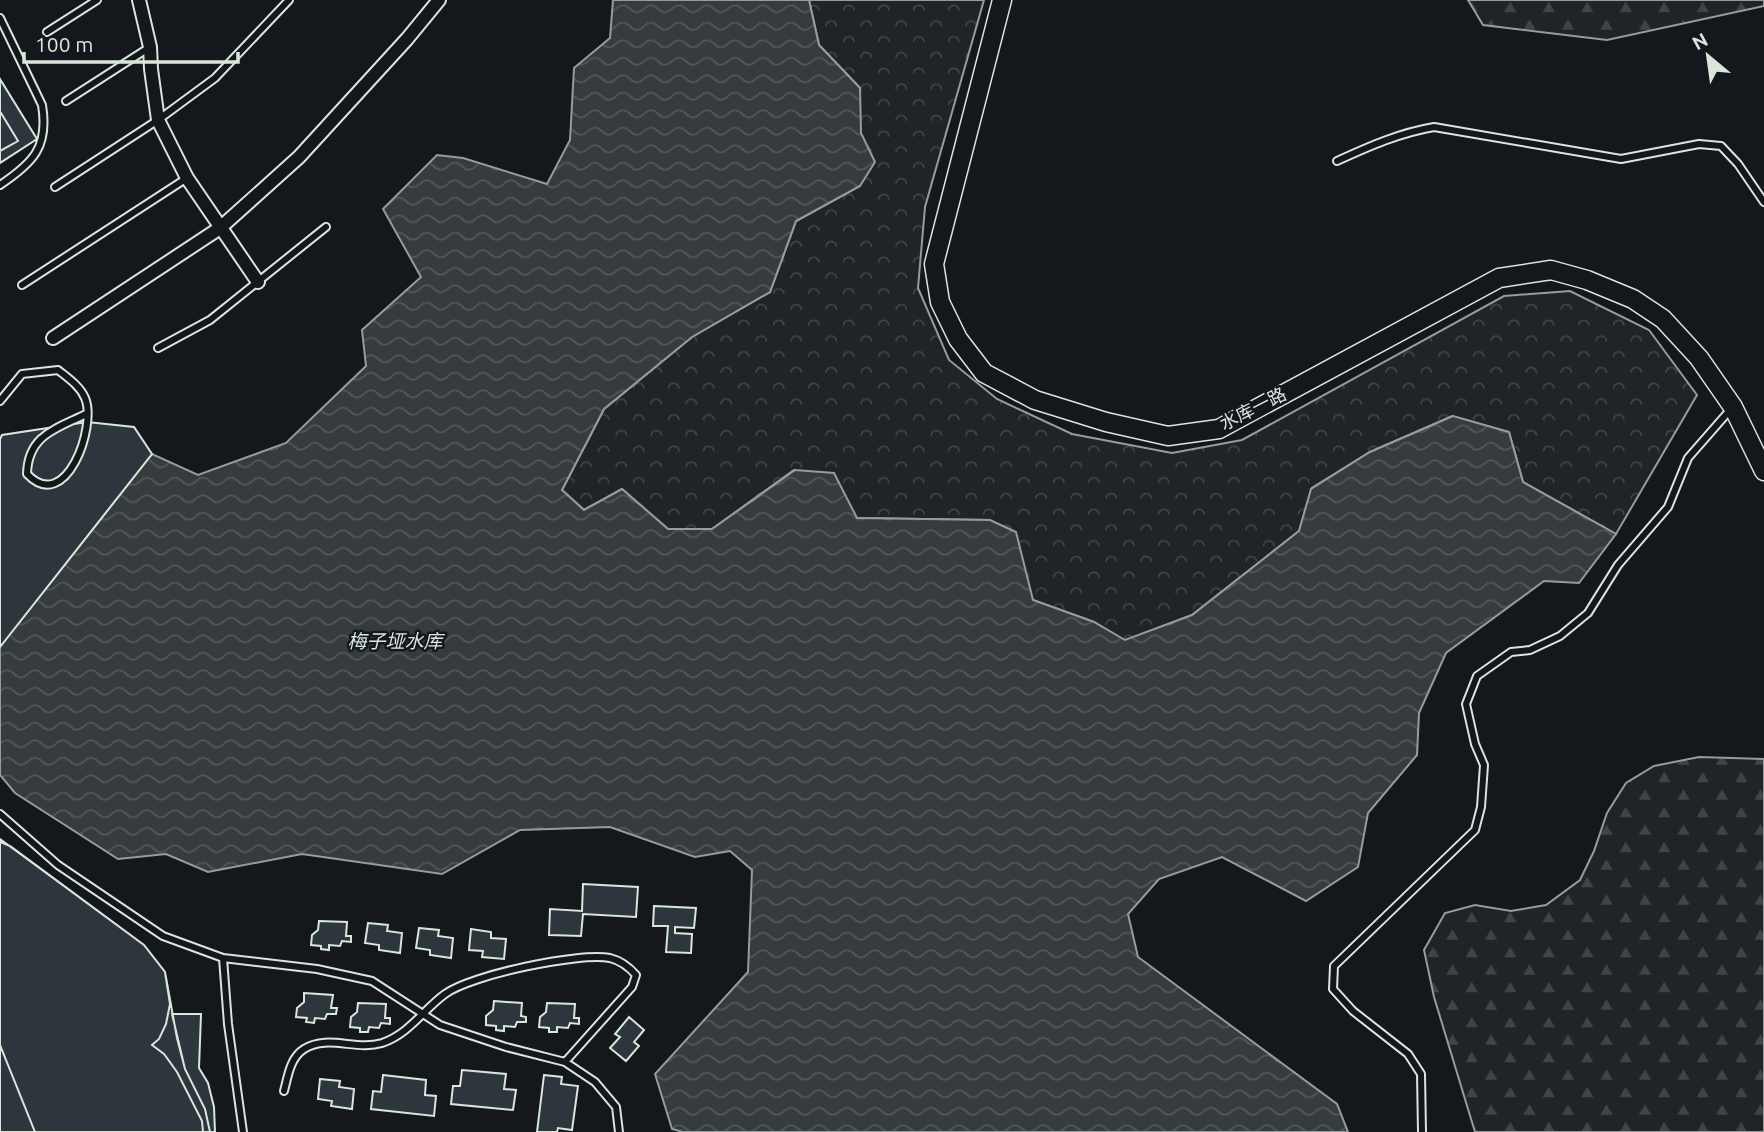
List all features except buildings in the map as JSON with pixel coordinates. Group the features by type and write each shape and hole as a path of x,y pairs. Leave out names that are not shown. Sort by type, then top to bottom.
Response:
{"street":[{"path":"139,0 150,47 158,120 187,178 258,282"},
{"path":"53,338 220,228 299,157 439,0"},
{"name":"水库一路","path":"1002,0 934,264 940,302 958,339 984,373 1035,400 1107,422 1168,436 1219,429 1499,278 1551,270 1587,280 1633,299 1662,319 1699,358 1733,407 1764,471"}],"lane":[{"path":"47,32 97,0"},
{"path":"55,187 158,120 215,78 289,0"},
{"path":"0,18 42,105 44,119 37,154 24,169 0,185"},
{"path":"66,101 150,47"},
{"path":"1338,161 1406,132 1434,127 1621,159 1699,144 1721,146 1738,164 1764,202"},
{"path":"22,285 187,178"},
{"path":"158,348 210,320 326,227"},
{"path":"0,401 22,374 58,370 76,386 86,400 86,414 86,436 74,466 66,478 51,484 34,482 27,474 27,459 36,442 86,414"},
{"path":"1422,1132 1421,1074 1408,1054 1353,1012 1333,989 1334,966 1475,830 1484,765 1475,744 1466,704 1477,676 1511,652 1530,650 1560,636 1587,613 1618,565 1668,507 1688,458 1733,407"},
{"path":"0,814 58,865 163,936 223,958 317,969 372,981 440,1025 506,1047 565,1062 595,1082 616,1107 619,1132"},
{"path":"284,1091 291,1063 301,1050 318,1042 380,1044 400,1035 445,994 466,983 502,973 594,957 611,958 626,964 636,975 632,987 565,1062"},
{"path":"223,958 228,1024 243,1132"}],"green space":[{"path":"809,0 984,0 925,207 918,288 949,360 997,399 1072,434 1172,453 1242,440 1504,296 1570,291 1649,330 1697,395 1616,534 1523,482 1509,432 1452,416 1370,452 1312,488 1299,531 1192,615 1125,641 1094,622 1033,600 990,520 857,518 794,470 712,529 668,529 622,489 584,510 562,490 604,409 692,337 770,292 796,221 860,186 860,88 819,45"},
{"path":"1468,0 1764,0 1764,6 1607,40 1483,25"},
{"path":"1699,757 1764,759 1764,1132 1475,1132 1434,997 1424,950 1445,913 1475,905 1511,911 1546,905 1580,880 1594,851 1607,813 1626,783 1654,766"}],"water":[{"name":"梅子垭水库","path":"613,0 809,0 819,45 860,88 861,133 875,162 860,186 796,221 770,292 692,337 604,409 562,490 584,510 622,489 668,529 712,529 795,470 834,473 857,518 990,520 1016,532 1033,600 1094,622 1125,640 1192,615 1299,531 1311,489 1370,452 1453,416 1509,432 1523,482 1616,534 1579,583 1544,581 1446,653 1419,713 1417,755 1368,813 1358,867 1306,901 1222,857 1159,879 1128,914 1138,957 1337,1104 1348,1132 683,1132 672,1129 655,1074 748,972 752,870 730,851 695,857 610,827 520,830 442,874 302,854 208,872 166,854 118,859 15,793 0,775 0,647 152,454 198,475 286,443 366,366 362,330 421,277 383,209 437,155 463,158 547,184 570,140 574,68 610,38"}]}
